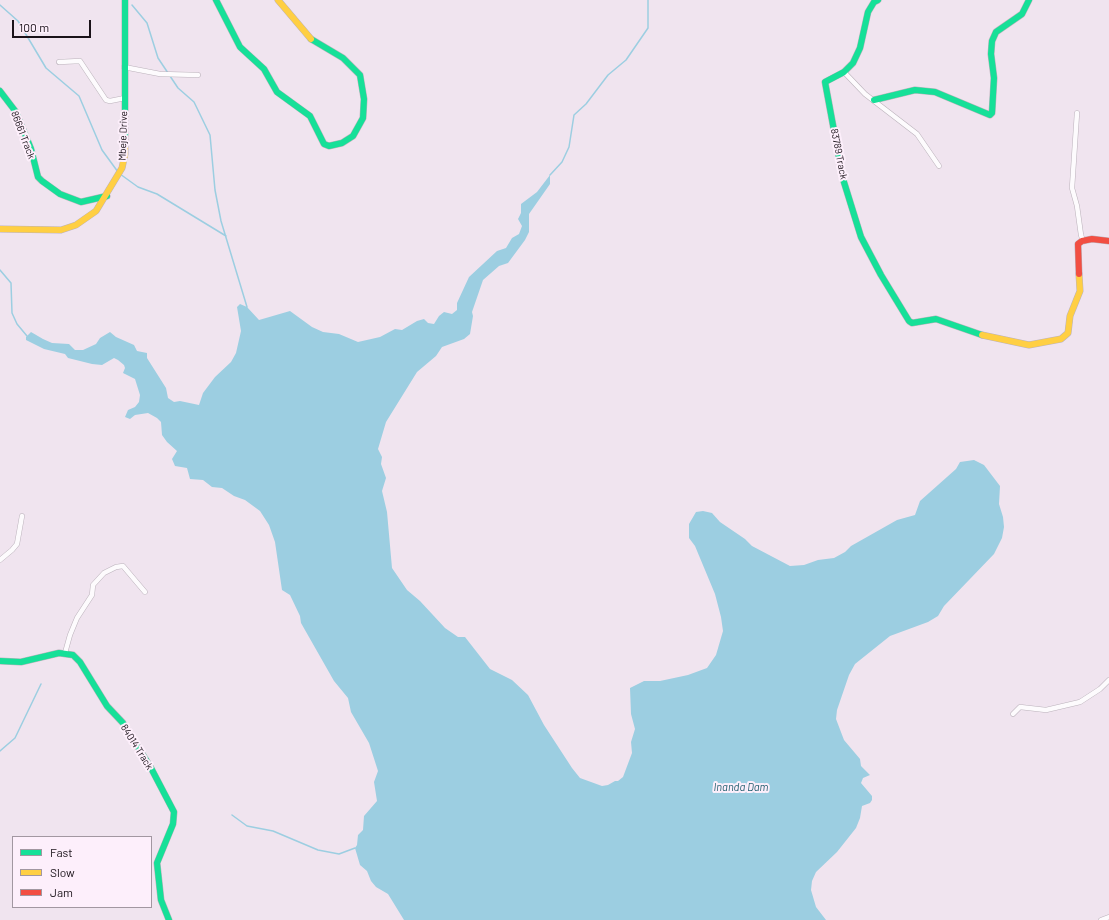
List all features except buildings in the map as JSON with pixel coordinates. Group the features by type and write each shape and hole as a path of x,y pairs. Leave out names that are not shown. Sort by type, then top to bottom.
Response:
{"street":[{"name":"Mbeje Drive","path":"0,228 43,232 68,228 81,223 91,216 107,196 122,168 125,154 125,0"},
{"path":"216,0 240,47 264,69 277,92 310,116 315,123 324,144 329,146 342,143 353,136 363,118 364,99 360,75 343,58 308,38 278,0"},
{"name":"83789 Track","path":"878,0 874,2 868,12 858,56 844,72 825,82 843,178 861,237 906,318 912,322 932,319 940,320 977,334 1021,344 1035,345 1061,338 1068,334 1069,319 1079,296 1081,280 1078,246 1079,243 1083,241"},
{"path":"874,100 915,90 935,92 990,115 992,113 992,91 994,78 991,54 994,36 1022,14 1029,0"},
{"path":"59,62 80,61 106,100 110,101 124,98"},
{"path":"124,67 160,74 198,74"},
{"path":"844,72 859,89 917,134 939,166"},
{"name":"86661 Track","path":"0,92 16,112 31,149 36,171 42,181 60,194 81,202 107,196"},
{"path":"1077,113 1072,188 1077,206 1081,235 1083,241 1101,239 1109,241"},
{"path":"0,560 17,544 22,516"},
{"path":"0,661 21,662 65,653 77,618 92,595 93,585 104,573 123,566 145,592"},
{"name":"84014 Track","path":"65,653 76,657 104,702 123,723 151,768 174,812 173,824 157,864 161,900 169,920"},
{"path":"1013,714 1020,707 1046,710 1080,702 1100,689 1109,680"},
{"path":"1101,920 1109,917"}],"water":[{"name":"Inanda Dam","path":"550,175 550,184 529,214 529,232 525,240 508,263 499,266 483,280 472,312 473,316 470,334 464,339 442,347 436,356 417,372 386,422 378,449 382,457 381,464 386,478 382,491 387,512 392,568 407,590 420,601 445,628 458,637 465,637 490,669 512,680 528,695 544,725 580,778 602,786 618,781 623,777 632,753 631,742 635,729 631,714 630,688 644,681 660,681 688,675 707,668 716,655 723,631 721,617 715,594 695,546 689,538 689,524 696,512 703,511 712,513 720,522 745,539 752,546 790,566 804,565 818,560 834,558 845,552 851,546 897,520 915,515 920,501 956,469 960,462 974,460 984,465 1000,486 999,504 1004,527 1002,538 994,554 944,606 938,616 928,622 890,636 855,664 849,675 837,710 836,719 844,740 860,759 861,766 870,775 863,778 861,783 872,796 872,800 870,803 862,806 860,818 856,828 837,852 816,872 812,881 811,890 816,907 826,920 404,920 388,894 376,887 371,881 367,871 360,865 355,848 357,845 358,835 363,830 364,816 377,801 374,782 378,771 369,743 351,712 348,698 334,681 301,623 300,616 290,595 282,590 275,542 269,525 260,511 245,500 234,496 222,488 212,487 203,480 190,479 187,468 175,466 172,459 177,451 162,435 161,422 157,418 148,413 135,415 130,419 125,417 128,410 135,407 139,402 140,395 135,379 123,373 125,368 124,365 118,360 114,358 102,365 92,364 68,358 65,354 44,349 26,340 26,337 31,332 52,343 69,344 75,350 83,350 96,344 100,338 110,332 116,337 134,345 137,351 147,353 147,358 166,388 168,398 174,402 180,401 199,405 203,393 215,377 231,362 236,353 241,331 237,307 240,304 247,307 259,320 290,311 312,327 323,332 339,334 358,342 380,337 395,329 402,330 417,321 424,319 428,323 434,324 439,316 444,312 452,314 457,310 457,303 469,277 497,251 506,248 512,238 519,234 522,226 518,219 521,213 521,204 537,192"}],"waterway":[{"path":"550,175 562,162 569,147 574,115 586,104 608,75 626,60 648,28 648,0"},
{"path":"0,5 18,21 46,68 79,96 102,150 118,172"},
{"path":"132,5 147,23 158,58 178,88 194,102 210,135 215,190 221,221 247,307"},
{"path":"120,174 138,187 157,194 226,236"},
{"path":"0,270 11,283 12,313 17,324 27,336"},
{"path":"0,751 15,738 41,684"},
{"path":"232,815 247,826 273,831 318,850 339,854 355,848"}],"traffic: fast":[{"path":"125,0 125,141"},
{"path":"216,0 240,47 264,69 277,92 310,116 324,144 329,146 342,143 353,136 363,118 364,99 360,75 343,58 311,39"},
{"path":"878,0 874,2 868,12 860,48 853,63 844,72 825,82 843,179 861,237 881,275 909,321 912,323 936,319 982,335"},
{"path":"874,100 915,90 935,92 990,115 992,113 994,78 991,54 992,41 996,32 1022,14 1029,0"},
{"path":"0,91 16,112 31,149 38,177 42,181 60,194 81,202 107,196"},
{"path":"0,661 21,662 59,653 73,655 80,662 107,706 123,723 151,768 174,812 173,824 157,863 161,900 169,920"}],"traffic: slow":[{"path":"278,0 311,39"},
{"path":"0,229 61,230 76,225 96,211 122,168 125,154 125,141"},
{"path":"982,335 1029,345 1061,339 1068,333 1070,316 1080,291 1079,274"}],"traffic: jam":[{"path":"1079,274 1078,244 1082,241 1092,239 1109,241"}]}
